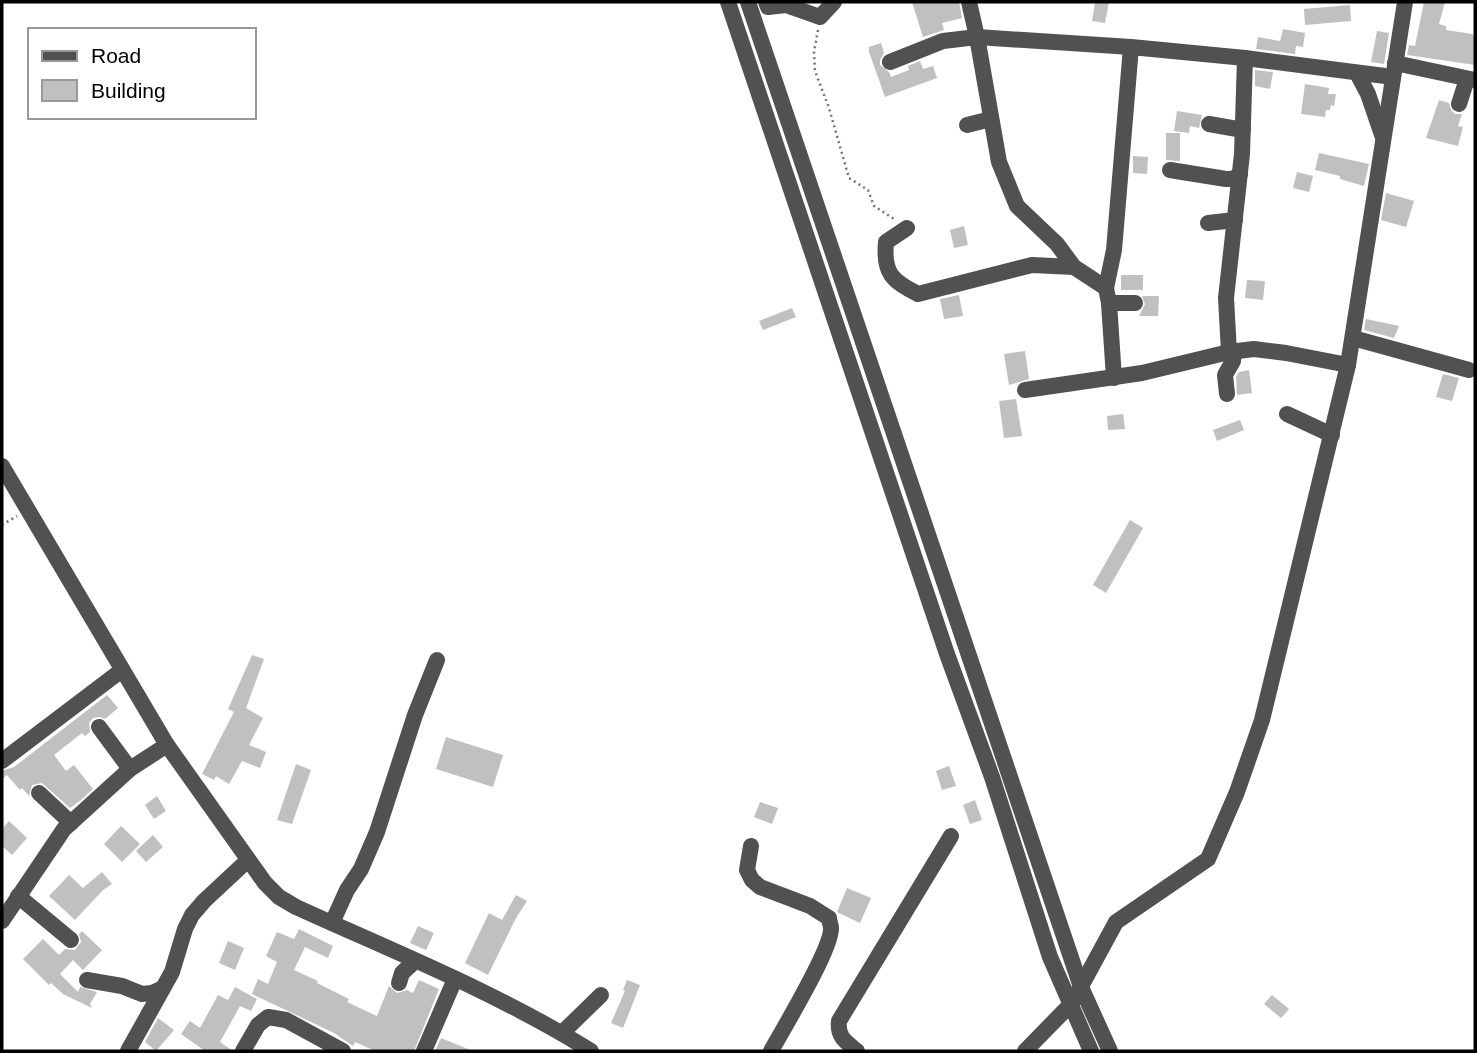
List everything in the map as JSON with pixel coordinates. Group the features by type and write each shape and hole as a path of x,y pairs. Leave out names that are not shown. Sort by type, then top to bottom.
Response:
{"street":[{"path":"728,2 947,654 992,777 1050,957 1091,1051"},
{"path":"748,2 1081,986 1110,1051"},
{"path":"766,2 768,7 786,5 820,16 834,2"},
{"path":"969,2 999,162 1017,206 1057,244 1074,267 1107,295 1135,303"},
{"path":"1025,1051 1072,1003 1116,922 1208,859 1237,792 1262,720 1348,365 1405,2"},
{"path":"890,62 943,41 977,37 1131,47 1245,58 1357,73 1394,70 1471,80 1459,104"},
{"path":"1114,378 1107,295 1114,250 1131,47"},
{"path":"1227,394 1225,375 1233,360 1226,298 1239,182 1245,58"},
{"path":"1357,73 1384,139"},
{"path":"967,125 991,119"},
{"path":"1209,124 1243,131"},
{"path":"1170,170 1239,182"},
{"path":"1206,187 1239,182"},
{"path":"1208,223 1235,220"},
{"path":"907,228 886,242 884,261 896,284 918,294 1032,265 1074,267"},
{"path":"1353,338 1469,369"},
{"path":"1025,390 1114,378 1254,349 1348,365"},
{"path":"1287,414 1332,435"},
{"path":"2,466 167,745 248,860 279,897 455,979 562,1033 591,1051"},
{"path":"332,923 377,832 415,715 437,660"},
{"path":"2,761 122,670"},
{"path":"99,727 130,769"},
{"path":"2,921 56,839 71,823 130,769 167,745"},
{"path":"40,793 71,823"},
{"path":"857,1051 842,1038 838,1029 839,1021 951,836"},
{"path":"751,845 747,870 752,880 760,887 810,906 829,918 831,929 820,961 771,1051"},
{"path":"128,1051 177,961 185,929 192,915 248,860"},
{"path":"18,896 71,940"},
{"path":"398,983 407,966 415,961"},
{"path":"424,1051 455,979"},
{"path":"87,980 122,986 142,994 163,988"},
{"path":"562,1033 601,995"},
{"path":"243,1051 258,1025 268,1017 286,1020 343,1051"}],"path":[{"path":"820,16 814,52 815,71 829,108 849,178 868,190 874,206 907,228"}],"building":[{"path":"912,2 959,2 962,18 942,23 944,30 923,37"},
{"path":"1095,2 1109,2 1105,23 1092,21"},
{"path":"1424,2 1445,2 1439,24 1446,26 1446,30 1472,34 1475,37 1475,65 1407,55 1409,45 1415,46"},
{"path":"1350,5 1351,21 1305,25 1304,9"},
{"path":"1283,29 1305,33 1303,47 1296,46 1295,54 1256,49 1258,37 1280,41"},
{"path":"1377,31 1389,33 1384,64 1371,62"},
{"path":"881,43 884,53 880,65 891,77 909,70 908,66 920,61 923,69 933,66 937,78 885,97 869,52 869,47"},
{"path":"1255,70 1273,72 1270,89 1255,86"},
{"path":"1305,84 1329,88 1328,94 1336,94 1334,106 1331,105 1330,110 1326,110 1325,117 1301,114"},
{"path":"1439,100 1449,103 1455,114 1462,114 1458,126 1463,127 1458,146 1426,138"},
{"path":"1177,111 1202,115 1199,128 1190,126 1189,133 1174,131"},
{"path":"1166,133 1180,133 1180,161 1166,160"},
{"path":"1319,153 1369,164 1364,186 1315,170"},
{"path":"1133,156 1148,157 1147,174 1133,173"},
{"path":"1297,172 1313,176 1309,192 1293,188"},
{"path":"1386,193 1414,201 1406,227 1381,220"},
{"path":"964,226 968,245 954,248 950,230"},
{"path":"1121,275 1143,275 1143,290 1121,290"},
{"path":"1247,280 1265,281 1263,300 1245,298"},
{"path":"959,295 963,316 944,319 940,299"},
{"path":"1142,296 1159,296 1158,316 1139,316 1145,304"},
{"path":"792,308 796,317 763,330 759,321"},
{"path":"1366,319 1399,326 1394,338 1364,330"},
{"path":"1025,351 1029,379 1009,385 1004,354"},
{"path":"1249,370 1252,393 1237,395 1236,377 1239,372"},
{"path":"1443,374 1459,378 1452,401 1436,397"},
{"path":"1016,399 1022,436 1004,438 999,401"},
{"path":"1123,414 1125,429 1108,430 1107,416"},
{"path":"1240,420 1244,430 1217,441 1213,430"},
{"path":"1130,520 1143,528 1106,593 1093,585"},
{"path":"252,655 264,659 246,708 263,718 249,745 266,752 260,768 242,761 229,784 216,776 214,780 202,774 234,712 228,709"},
{"path":"107,695 118,708 105,719 93,718 89,723 90,732 85,736 82,733 54,755 66,771 74,765 93,789 81,800 70,808 42,783 32,785 29,796 7,775 2,779 2,771 14,767"},
{"path":"446,737 503,755 493,787 436,769"},
{"path":"296,764 311,770 292,824 277,820"},
{"path":"949,766 956,786 942,790 936,771"},
{"path":"157,796 166,811 154,819 145,805"},
{"path":"975,800 982,820 970,824 963,805"},
{"path":"760,802 778,808 772,824 754,817"},
{"path":"9,821 27,838 12,855 2,846 2,829"},
{"path":"121,826 140,844 122,862 104,844"},
{"path":"153,835 163,847 146,862 136,851"},
{"path":"102,872 112,884 75,920 49,896 69,875 83,888"},
{"path":"847,888 871,898 860,923 837,912"},
{"path":"516,895 527,901 488,975 465,963 489,913 502,920"},
{"path":"418,926 434,933 426,950 410,943"},
{"path":"299,929 333,946 328,958 305,947 294,970 349,999 347,1002 377,1016 389,986 397,993 407,990 413,993 419,980 439,989 414,1051 375,1051 355,1042 353,1046 334,1033 252,994 258,979 268,984 277,962 266,956 277,932 294,939"},
{"path":"82,931 102,950 83,970 73,960 60,974 78,992 80,987 97,992 90,1004 92,1008 63,994 51,983 49,985 23,959 43,939 59,955 65,949 75,950 81,942 79,934"},
{"path":"228,941 244,948 235,970 219,963"},
{"path":"627,980 640,985 623,1028 611,1023"},
{"path":"235,987 257,999 251,1011 240,1006 220,1042 233,1051 205,1051 181,1034 190,1021 200,1028 218,995 228,1000"},
{"path":"1272,995 1289,1009 1281,1018 1264,1004"},
{"path":"158,1018 174,1030 156,1051 145,1042"},
{"path":"441,1038 473,1051 435,1051"}]}
